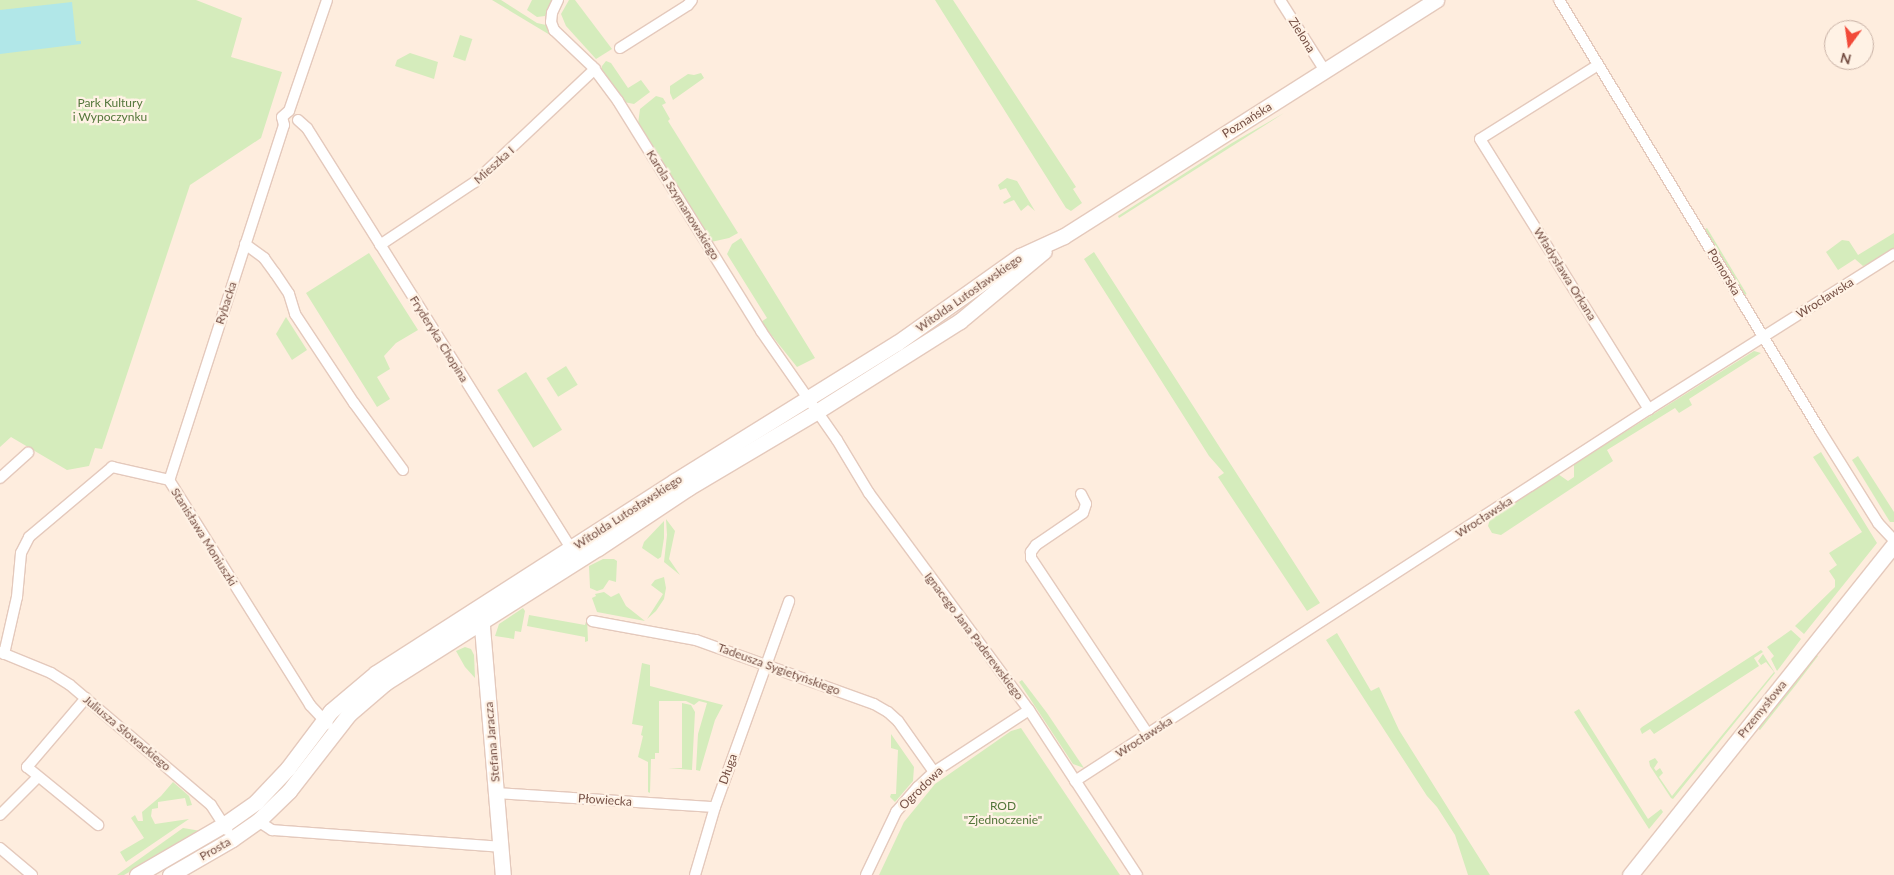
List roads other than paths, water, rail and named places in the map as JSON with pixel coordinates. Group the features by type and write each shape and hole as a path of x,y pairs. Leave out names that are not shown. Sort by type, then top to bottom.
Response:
{"main road":[{"name":"Poznańska","path":"1058,239 1436,0"},
{"name":"Witolda Lutosławskiego","path":"575,555 675,481 904,338 1020,256 1058,239"},
{"name":"Witolda Lutosławskiego","path":"224,824 247,809 274,784 329,725 476,617 575,555 816,412 967,316 1058,239"},
{"name":"Przemysłowa","path":"1630,875 1894,544"},
{"name":"Stefana Jaracza","path":"476,617 482,627 502,875"},
{"name":"Witolda Lutosławskiego","path":"258,821 289,791 329,725"},
{"name":"Prosta","path":"170,875 232,839 258,821"},
{"name":"Prosta","path":"137,875 224,824"}],"street":[{"path":"289,111 296,114 298,120 291,127 284,125 282,117 289,111 327,0"},
{"name":"Karola Szymanowskiego","path":"558,0 551,19 554,30 595,69 618,101 761,331 807,399"},
{"path":"620,48 688,5 692,0"},
{"name":"Zielona","path":"1280,0 1325,71"},
{"name":"Pomorska","path":"1559,0 1868,507 1885,532 1894,540"},
{"name":"Władysława Orkana","path":"1598,65 1480,139 1649,409"},
{"name":"Mieszka I","path":"380,245 475,182 595,69"},
{"name":"Fryderyka Chopina","path":"298,120 307,128 575,555"},
{"name":"Rybacka","path":"168,480 284,125"},
{"path":"245,244 264,258 275,273 289,294 295,314 354,403 403,470"},
{"name":"Wrocławska","path":"1075,781 1649,409 1894,254"},
{"name":"Ignacego Jana Paderewskiego","path":"807,399 876,504 1029,710 1137,875"},
{"path":"0,478 28,453"},
{"name":"Stanisława Moniuszki","path":"2,653 17,598 21,553 29,537 112,467 168,480 310,705 329,725"},
{"path":"1081,494 1086,504 1083,513 1034,547 1031,558 1148,734"},
{"name":"Długa","path":"695,875 714,807 789,601"},
{"name":"Tadeusza Sygietyńskiego","path":"592,621 691,638 868,701 888,712 898,721 934,772"},
{"name":"Juliusza Słowackiego","path":"2,653 51,674 86,698 211,805 232,839"},
{"path":"86,698 27,767 98,825"},
{"name":"Ogrodowa","path":"866,875 896,812 934,772 1029,710"},
{"path":"0,815 38,777"},
{"name":"Płowiecka","path":"496,793 714,807"},
{"path":"258,821 272,830 500,847"},
{"path":"0,848 32,875"}],"water":[{"path":"72,2 76,41 81,41 81,44 0,54 0,10"}],"park label":[{"name":"Park Kultury i Wypoczynku","path":"110,110"},
{"name":"ROD \"Zjednoczenie\"","path":"1003,813"}]}
